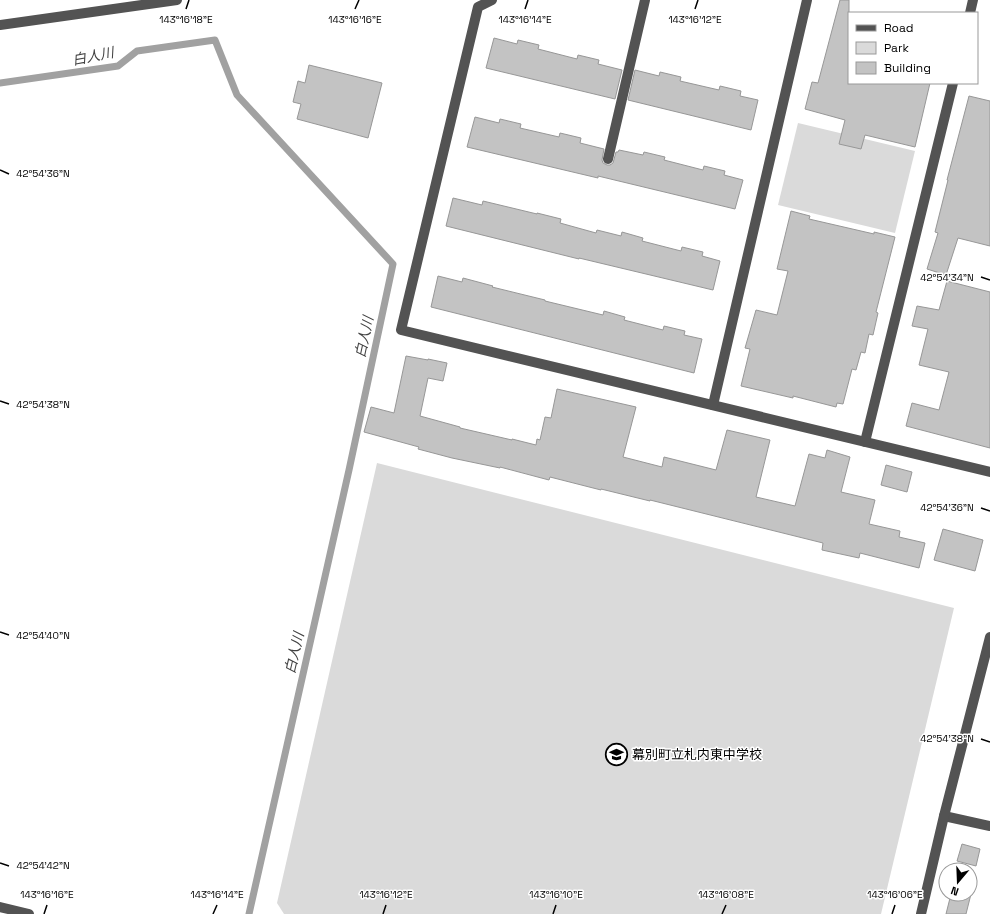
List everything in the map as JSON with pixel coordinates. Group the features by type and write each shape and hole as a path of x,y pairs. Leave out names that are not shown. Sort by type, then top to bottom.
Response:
{"street":[{"path":"0,25 177,0"},
{"path":"492,0 478,8 401,330 990,472"},
{"path":"608,159 645,0"},
{"path":"713,405 807,0"},
{"path":"970,12 973,0"},
{"path":"865,442 953,84"},
{"path":"921,914 944,816 988,658 990,637"},
{"path":"944,816 990,826"},
{"path":"0,907 29,914"}],"green space":[{"path":"798,123 915,151 895,233 778,205"},
{"name":"幕別町立札内東中学校","path":"377,463 954,608 881,914 284,914 277,903"}],"building":[{"path":"840,0 849,0 848,84 930,84 915,147 865,135 861,149 839,144 845,120 805,109 812,82 818,83"},
{"path":"494,38 517,44 518,40 539,45 538,49 577,59 578,55 599,60 598,64 622,70 615,99 486,68"},
{"path":"309,65 382,83 368,138 297,119 301,104 293,102 298,81 305,83"},
{"path":"635,70 659,76 660,72 681,77 680,81 719,90 720,86 741,91 740,96 758,100 751,130 628,100"},
{"path":"969,96 990,101 990,246 958,238 946,275 927,269 938,233 935,232"},
{"path":"475,117 499,123 500,119 521,124 520,128 559,137 560,133 581,138 580,143 604,149 602,160 603,163 607,165 613,163 616,152 619,150 643,155 644,152 665,157 664,160 703,170 704,166 725,171 724,175 743,180 735,209 598,176 598,178 467,147"},
{"path":"453,198 482,205 483,201 537,213 561,219 560,223 596,233 597,230 621,236 622,232 643,238 642,241 681,251 682,247 703,252 702,256 720,261 713,290 446,226"},
{"path":"791,211 810,216 809,219 874,234 874,232 895,237 876,312 878,313 873,335 869,334 865,353 861,352 856,370 852,369 843,404 837,403 836,407 793,396 793,398 741,386 750,349 745,348 756,310 777,315 788,271 777,269"},
{"path":"438,276 462,282 463,278 493,286 492,287 603,315 604,311 625,317 624,320 663,330 664,326 685,331 684,335 702,339 694,373 431,307"},
{"path":"947,281 990,292 990,448 906,426 912,403 939,410 949,372 919,365 928,329 912,326 917,306 939,310"},
{"path":"406,356 447,363 443,381 428,378 420,416 460,428 512,440 536,445 537,439 540,440 545,417 551,418 557,389 636,407 623,457 662,467 664,457 716,470 727,430 770,440 756,497 795,506 809,454 825,458 827,450 850,457 841,492 875,500 869,524 900,531 899,537 925,543 919,568 860,553 859,558 822,550 823,543 550,477 549,480 500,467 452,458 364,432 371,407 394,413"},
{"path":"886,465 912,472 907,492 881,485"},
{"path":"943,529 983,540 975,571 934,560"},
{"path":"962,844 980,849 977,862 957,861"},
{"path":"949,902 969,902 966,914 946,914"}],"waterway":[{"name":"白人川","path":"0,83 118,66 137,51 215,40 237,95 393,264 349,470 249,914"}],"place":[{"name":"幕別町立札内東中学校","path":"616,754"}]}
